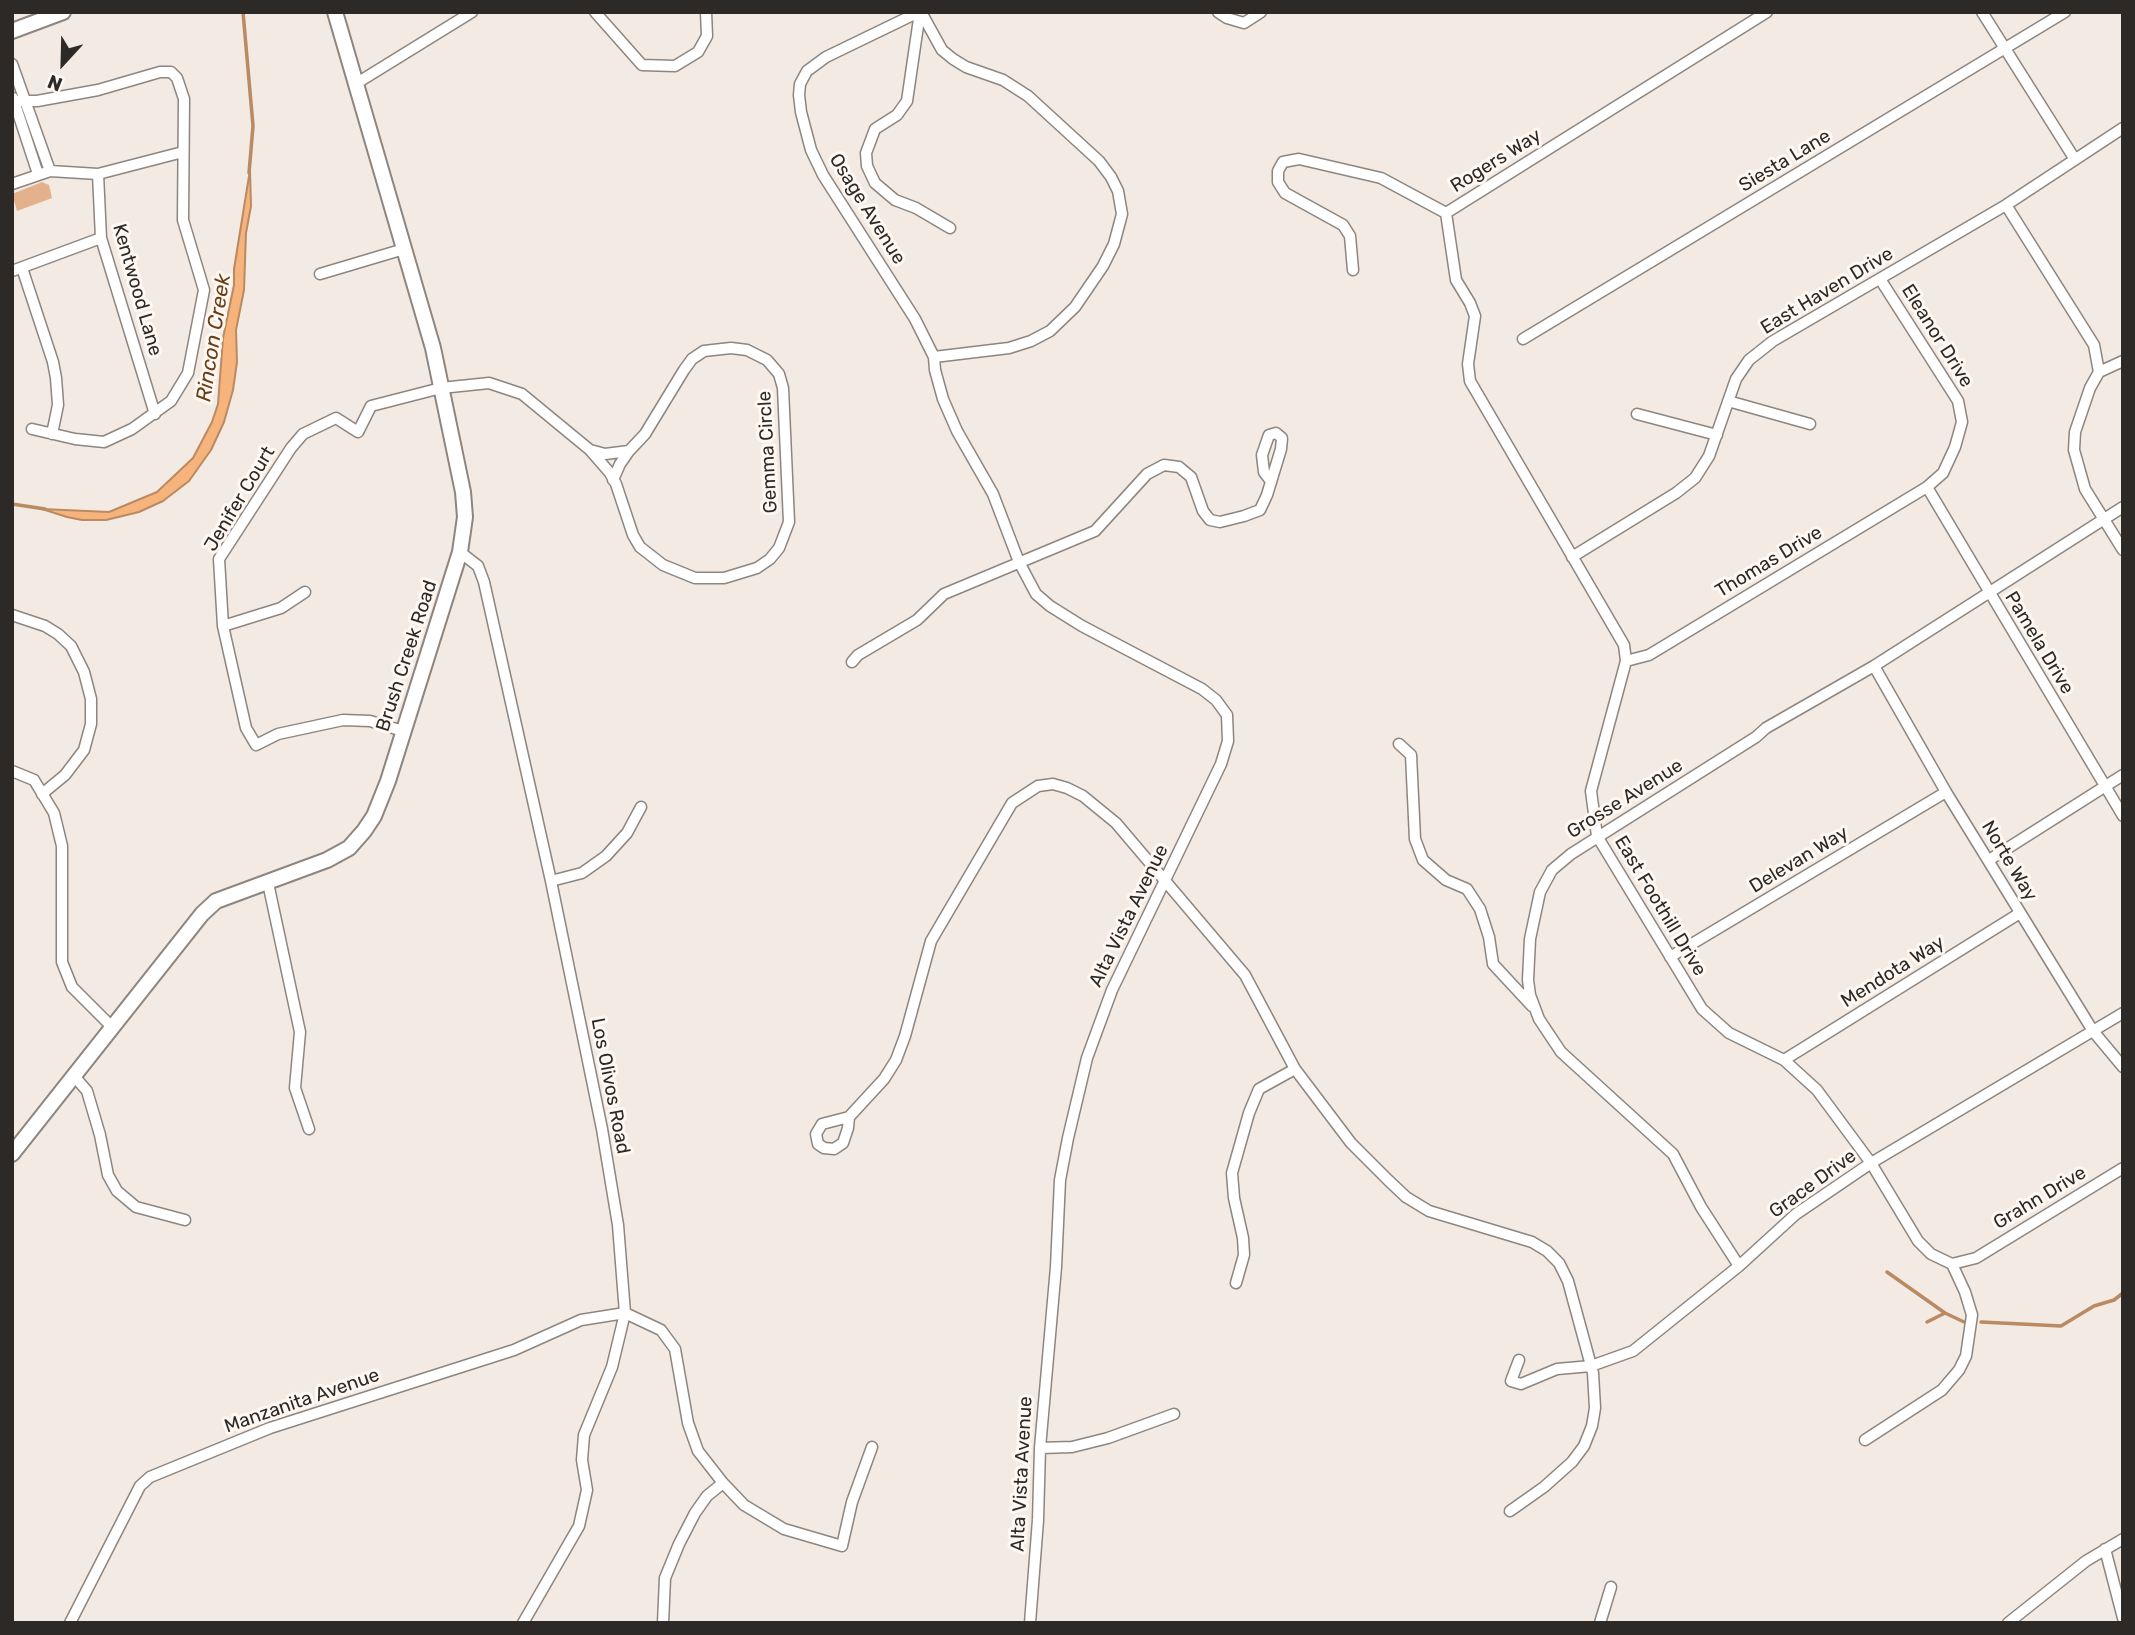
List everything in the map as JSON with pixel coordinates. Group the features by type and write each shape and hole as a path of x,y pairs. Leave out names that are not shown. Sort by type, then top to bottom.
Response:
{"street":[{"path":"12,31 62,12"},
{"name":"Brush Creek Road","path":"12,1154 202,914 216,901 327,860 357,841 374,816 388,781 460,552 465,517 463,492 433,348 335,12"},
{"path":"357,83 472,12"},
{"path":"595,12 642,65 675,66 698,52 707,36 706,12"},
{"path":"920,12 907,101 897,115 875,129 866,153 867,166 875,183 895,200 916,208 950,228"},
{"path":"920,12 943,50 953,59 966,67 1003,80 1028,96 1099,161 1118,191 1122,214 1114,244 1103,266 1075,307 1051,331 1009,348 934,357"},
{"name":"Osage Avenue","path":"920,12 826,57 807,71 800,84 799,95 811,150 823,175 915,319 934,357"},
{"path":"1218,12 1244,23 1261,12"},
{"name":"Rogers Way","path":"1353,270 1350,236 1343,225 1285,193 1278,182 1278,171 1283,162 1299,159 1381,178 1446,213 1767,12"},
{"path":"1982,12 2074,158"},
{"name":"Siesta Lane","path":"1523,340 2065,12"},
{"path":"12,64 50,171"},
{"path":"32,429 104,442 132,429 171,401 188,373 204,290 183,220 184,99 177,78 171,72 160,72 98,90 27,101 13,99 38,174"},
{"name":"East Haven Drive","path":"1572,557 1676,493 1695,478 1709,456 1736,379 1749,360 1773,341 2006,205 2123,128"},
{"path":"12,184 50,171 98,174 183,152"},
{"name":"Kentwood Lane","path":"98,174 101,238 155,414"},
{"path":"2006,205 2094,345 2099,372"},
{"path":"1446,213 1456,280 1471,303 1475,316 1468,364 1470,381 1624,645 1626,661"},
{"path":"52,434 58,405 55,370 17,270 101,238"},
{"path":"320,274 404,249"},
{"name":"Eleanor Drive","path":"1880,279 1958,401 1962,422 1955,447 1943,473 1927,487"},
{"name":"Gemma Circle","path":"441,388 489,383 507,387 534,402 590,450 613,480 627,522 640,547 663,565 679,573 695,578 724,578 741,574 770,559 779,548 789,522 783,388 779,373 766,360 747,350 732,348 704,351 692,359 646,434 620,464 613,480"},
{"name":"Alta Vista Avenue","path":"934,357 934,370 943,399 957,431 993,494 1019,562 1036,594 1082,626 1202,689 1216,700 1227,715 1228,741 1221,764 1112,990 1087,1058 1068,1138 1060,1180 1030,1623"},
{"path":"2123,361 2099,372 2090,388 2075,432 2074,450 2085,489 2123,550"},
{"name":"Jenifer Court","path":"403,731 370,721 343,720 278,734 257,745 246,727 223,626 219,559 303,434 336,418 358,432 371,406 441,388"},
{"path":"1728,401 1810,424"},
{"path":"1637,414 1717,435"},
{"path":"590,450 605,454 629,451"},
{"path":"852,662 858,654 918,620 944,594 1095,531 1147,474 1164,465 1179,467 1191,477 1203,510 1210,520 1220,522 1260,510 1270,480"},
{"name":"Pamela Drive","path":"1927,487 2123,816"},
{"name":"Thomas Drive","path":"1626,661 1649,654 1927,487"},
{"name":"Grosse Avenue","path":"1739,1266 1701,1207 1673,1154 1561,1052 1539,1019 1530,995 1528,980 1530,939 1541,892 1552,870 1597,836 1756,737 1766,728 1874,667 2123,507"},
{"name":"Los Olivos Road","path":"460,552 478,566 484,582 551,881 602,1129 618,1225 625,1312 612,1367 584,1435 582,1460 587,1490 579,1526 523,1623"},
{"path":"223,626 281,608 305,592"},
{"path":"12,615 45,626 71,646 84,672 91,699 91,724 83,750 65,775 42,794"},
{"name":"East Foothill Drive","path":"1626,661 1591,791 1597,836 1702,1009 1729,1033 1784,1060 1817,1090 1871,1164 1918,1241 1931,1254 1952,1264"},
{"name":"Norte Way","path":"1874,667 1946,792 2093,1031 2123,1067"},
{"path":"1399,744 1412,755 1415,839 1423,860 1446,880 1467,889 1480,909 1489,937 1493,964 1535,1009"},
{"path":"12,771 34,780 54,813 62,846 62,962 72,987 113,1028"},
{"path":"1989,860 2123,775"},
{"path":"849,1117 884,1079 896,1060 931,941 1012,803 1038,786 1052,784 1083,796 1116,823 1245,975 1296,1069 1351,1143 1406,1198 1447,1218 1532,1242 1547,1251 1559,1263 1568,1281 1591,1366 1595,1408 1592,1426 1584,1446 1563,1471 1510,1511"},
{"name":"Delevan Way","path":"1670,957 1946,792"},
{"path":"551,881 582,873 606,856 626,833 641,807"},
{"path":"268,883 299,1032 295,1088 309,1129"},
{"name":"Mendota Way","path":"1784,1060 2021,913"},
{"name":"Grace Drive","path":"1519,1360 1511,1381 1521,1384 1557,1369 1608,1362 1633,1351 1739,1266 1796,1214 1871,1164 2123,1013"},
{"path":"1236,1283 1244,1255 1232,1173 1249,1113 1259,1089 1296,1069"},
{"path":"75,1077 87,1091 108,1175 117,1191 136,1207 185,1220"},
{"name":"Grahn Drive","path":"1952,1264 1976,1258 2123,1168"},
{"path":"1865,1440 1942,1390 1959,1370 1966,1356 1972,1315 1952,1264"},
{"path":"625,1312 661,1330 675,1349 688,1423 698,1451 744,1505 784,1529 842,1546 852,1502 872,1447"},
{"name":"Manzanita Avenue","path":"70,1623 134,1496 150,1477 270,1428 514,1350 581,1320 625,1312"},
{"path":"1040,1448 1072,1447 1108,1438 1174,1414"},
{"path":"663,1623 665,1578 679,1544 707,1496 723,1483"},
{"path":"2008,1623 2086,1560 2123,1539"},
{"path":"2105,1549 2123,1618"},
{"path":"1600,1623 1611,1587"}],"shaded area":[{"path":"250,170 251,206 246,233 244,290 236,330 237,362 224,422 211,450 189,481 163,501 139,512 106,520 82,520 42,509 109,512 157,492 193,458 212,422 218,404 223,338 234,285 234,269"},
{"path":"42,182 49,185 52,198 17,211 12,194"}],"waterway":[{"name":"Rincon Creek","path":"243,12 253,126 249,173"},
{"name":"Rincon Creek","path":"12,504 45,509"},
{"path":"1887,1272 1945,1313"},
{"path":"1981,1322 2061,1326 2094,1306 2114,1300 2123,1293"},
{"path":"1927,1322 1945,1313 1964,1322"}]}
